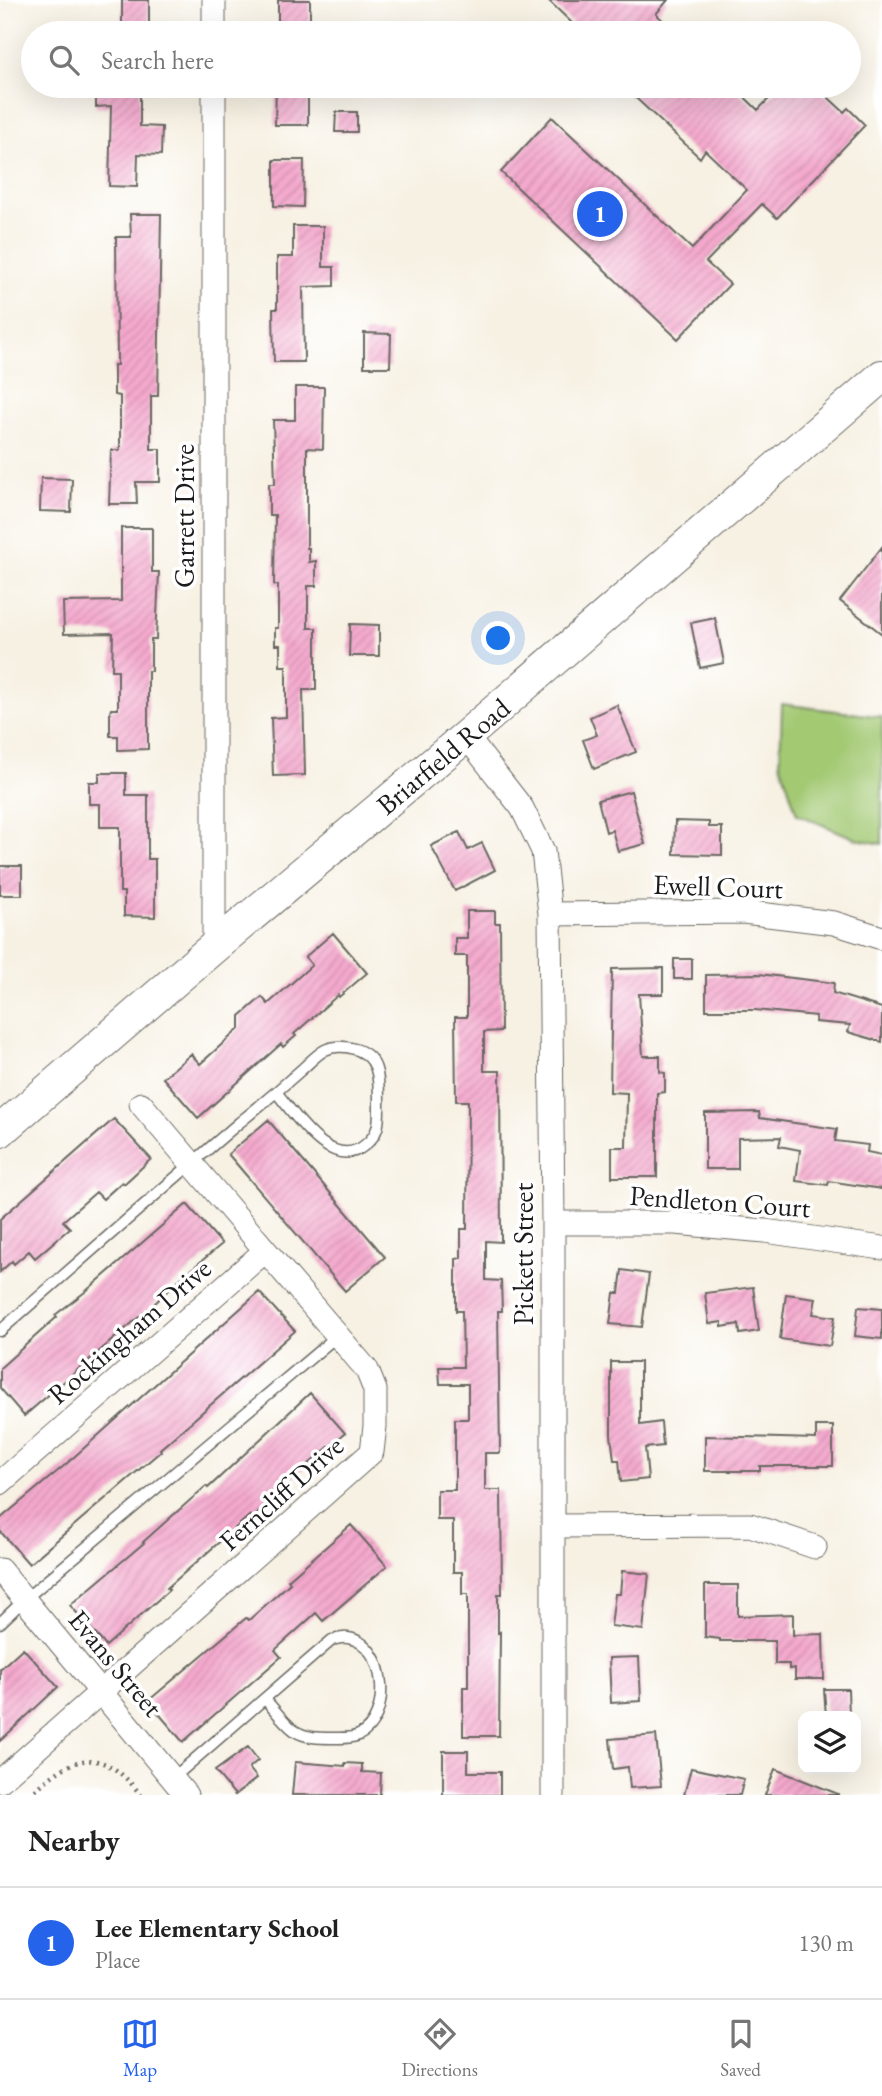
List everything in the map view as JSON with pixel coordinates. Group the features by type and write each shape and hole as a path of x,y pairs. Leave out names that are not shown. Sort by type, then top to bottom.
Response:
{"main road":[{"name":"Briarfield Road","path":"0,1131 466,736 882,376"}],"street":[{"path":"214,0 214,21"},
{"name":"Garrett Drive","path":"214,98 214,947"},
{"name":"Pickett Street","path":"466,736 522,808 538,840 543,851 550,914 553,1795"},
{"name":"Ewell Court","path":"550,914 743,912 834,923 882,938"},
{"name":"Ferncliff Drive","path":"0,1781 372,1452 375,1390 367,1370 141,1104"},
{"name":"Pendleton Court","path":"553,1223 676,1223 765,1231 882,1248"},
{"name":"Rockingham Drive","path":"0,1483 265,1251"},
{"path":"553,1526 750,1525 815,1548"},
{"name":"Evans Street","path":"0,1570 179,1786"}],"lane":[{"path":"0,1331 192,1163 326,1049 344,1046 360,1050 374,1061 379,1075 379,1128 371,1140 358,1150 343,1153 328,1149 316,1139 276,1092"},
{"path":"0,1623 338,1335"},
{"path":"179,1786 265,1699 332,1640 347,1638 358,1641 369,1649 380,1675 378,1714 371,1725 359,1735 347,1738 302,1735 293,1730 265,1699"}],"path":[{"path":"30,1795 64,1767 75,1762 95,1760 114,1767 130,1780 141,1795"}],"green space":[{"path":"782,704 882,717 882,844 856,839 797,814 780,762"}],"building":[{"path":"122,0 149,0 149,21 122,21"},
{"path":"278,0 310,0 310,21 278,21"},
{"path":"548,0 668,0 656,14 664,21 570,21"},
{"path":"96,98 140,98 140,126 162,127 161,155 138,154 137,187 109,186 111,106 96,107"},
{"path":"276,98 308,98 308,125 275,125"},
{"path":"636,98 746,98 758,110 770,98 829,98 844,112 848,108 865,125 777,218 762,204 706,262 730,284 678,339 501,172 552,117 692,249 747,190 705,150 700,158"},
{"path":"336,112 357,112 357,132 335,132"},
{"path":"274,160 304,160 303,207 274,206"},
{"path":"130,214 161,214 158,396 151,396 151,449 160,449 160,482 136,482 137,504 109,504 111,450 120,450 120,396 114,395 114,365 117,365 116,237 131,237"},
{"path":"293,226 323,226 323,267 334,267 334,286 303,287 304,362 274,362 273,309 277,309 277,257 293,257"},
{"path":"364,333 391,334 390,367 364,367"},
{"path":"295,387 324,387 323,449 307,448 307,548 309,562 316,561 316,586 308,586 308,628 316,628 316,690 303,690 305,775 273,776 271,718 286,717 286,666 280,666 280,645 275,645 275,628 278,628 278,585 274,585 275,515 269,515 269,484 275,484 273,420 295,420"},
{"path":"41,478 72,479 71,512 40,511"},
{"path":"121,528 152,528 152,572 159,572 156,639 151,639 151,671 148,671 148,749 118,750 118,736 110,736 110,712 111,709 118,709 118,670 112,670 113,633 64,634 63,602 121,601"},
{"path":"882,547 882,634 840,601"},
{"path":"715,618 724,663 700,668 691,623"},
{"path":"350,624 379,625 379,656 349,656"},
{"path":"617,705 636,752 594,769 583,740 597,735 590,717"},
{"path":"99,773 126,773 126,795 148,795 148,859 155,859 155,917 124,916 124,892 120,892 120,827 100,827 100,804 89,804 89,782 99,782"},
{"path":"631,791 645,844 618,851 612,830 606,832 598,800"},
{"path":"675,821 709,822 709,827 722,827 722,855 674,854"},
{"path":"459,832 468,850 482,843 495,870 455,891 431,846"},
{"path":"0,866 22,866 22,895 0,895"},
{"path":"467,911 495,911 495,923 500,923 501,1031 484,1032 484,1071 500,1071 501,1242 486,1241 486,1280 501,1281 502,1311 498,1311 500,1453 485,1453 485,1490 501,1490 502,1594 498,1594 499,1736 463,1736 463,1687 468,1687 468,1594 462,1594 462,1572 453,1572 453,1520 437,1520 437,1490 455,1490 455,1419 468,1419 468,1384 440,1384 439,1367 463,1367 462,1311 456,1311 456,1259 461,1258 461,1229 467,1229 468,1101 456,1101 455,1017 467,1017 467,956 455,956 455,938 467,938"},
{"path":"333,933 367,973 339,997 338,995 294,1034 296,1036 283,1047 281,1044 198,1118 163,1078 191,1054 200,1064 240,1028 240,1016 262,997 268,1004 312,965 305,957"},
{"path":"674,959 692,959 692,979 674,979"},
{"path":"663,968 663,994 639,994 643,1056 660,1056 660,1072 665,1073 665,1092 657,1093 657,1177 612,1177 612,1147 626,1147 627,1093 610,1092 612,969"},
{"path":"759,974 834,983 833,993 882,1008 882,1042 848,1032 850,1025 815,1022 816,1016 755,1010 706,1010 706,975"},
{"path":"759,1112 760,1118 837,1129 835,1141 868,1145 867,1152 882,1155 882,1189 829,1181 828,1185 796,1181 800,1150 779,1146 781,1137 738,1138 738,1169 705,1169 705,1113"},
{"path":"114,1119 151,1159 103,1199 96,1192 63,1221 70,1228 35,1258 29,1251 0,1272 0,1219"},
{"path":"268,1120 385,1257 345,1291 228,1154"},
{"path":"187,1204 222,1244 24,1416 0,1388 0,1368 57,1317 55,1315"},
{"path":"622,1270 649,1274 642,1327 610,1324 614,1293 619,1293"},
{"path":"753,1287 759,1331 740,1334 739,1324 722,1327 722,1322 709,1324 705,1293"},
{"path":"259,1292 295,1331 29,1564 0,1531 0,1519 65,1465"},
{"path":"786,1294 816,1298 813,1314 835,1317 830,1346 780,1339"},
{"path":"858,1307 882,1309 882,1339 855,1336"},
{"path":"611,1362 640,1362 640,1425 661,1422 663,1446 645,1448 648,1479 621,1482 619,1460 614,1460 611,1435"},
{"path":"310,1393 345,1433 266,1501 269,1503 253,1518 250,1515 167,1588 169,1590 106,1646 70,1605 206,1486 208,1488"},
{"path":"816,1426 833,1426 833,1466 760,1466 760,1471 705,1471 705,1436 816,1439"},
{"path":"351,1525 387,1566 323,1621 316,1613 275,1650 281,1657 183,1742 148,1701 246,1618 249,1620 290,1583 288,1580"},
{"path":"622,1571 649,1574 643,1630 611,1626 615,1594 620,1594"},
{"path":"705,1585 738,1585 738,1616 793,1614 793,1635 823,1634 824,1679 795,1679 795,1668 789,1669 789,1664 775,1664 775,1641 720,1641 705,1637"},
{"path":"23,1648 58,1687 0,1741 0,1669"},
{"path":"639,1657 641,1701 611,1703 609,1658"},
{"path":"824,1689 848,1689 849,1711 826,1711"},
{"path":"656,1735 661,1786 630,1788 628,1767 613,1769 610,1739"},
{"path":"248,1747 258,1760 249,1768 257,1778 235,1795 215,1771"},
{"path":"443,1751 468,1751 468,1772 500,1772 500,1795 443,1795"},
{"path":"295,1762 345,1766 345,1763 362,1764 362,1772 381,1773 380,1795 292,1795"},
{"path":"691,1768 744,1779 740,1795 684,1795"},
{"path":"775,1769 838,1794 838,1795 765,1795"}],"place":[{"name":"Lee Elementary School","path":"600,214"}]}
